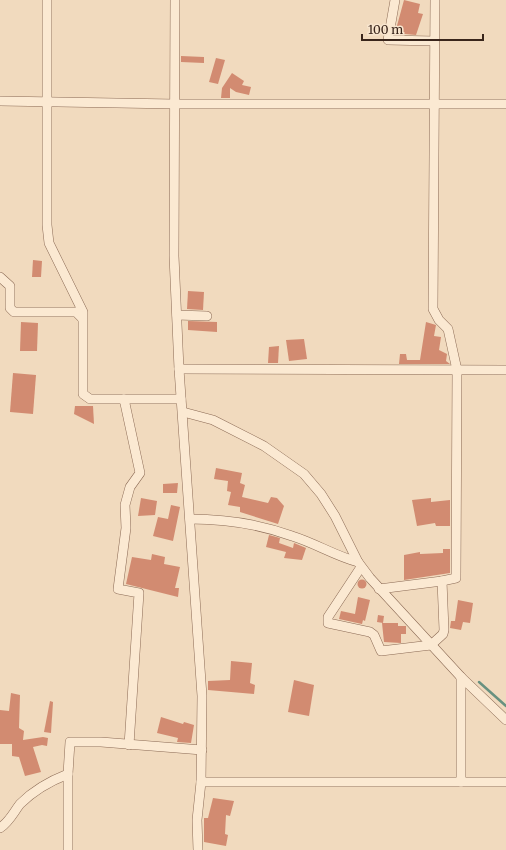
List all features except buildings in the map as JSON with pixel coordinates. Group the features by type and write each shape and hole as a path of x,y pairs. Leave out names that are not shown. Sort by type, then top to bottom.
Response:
{"street":[{"path":"47,0 47,225 49,243 83,312 83,394 90,399 181,399"},
{"path":"175,0 174,256 179,369 202,696 202,782 197,820 198,850"},
{"path":"395,0 388,40 434,41"},
{"path":"379,589 456,578 457,370 448,329 439,320 434,309 434,0"},
{"path":"0,101 175,104 506,104"},
{"path":"0,278 10,286 10,308 14,312 76,312 82,318"},
{"path":"177,315 207,316"},
{"path":"179,369 506,370"},
{"path":"124,398 140,472 130,487 125,505 126,528 118,589 138,593 129,745"},
{"path":"183,412 214,420 264,446 304,474 332,510 359,564 379,589 461,677 506,720"},
{"path":"190,519 218,519 259,526 293,536 359,564"},
{"path":"359,564 328,617 328,624 370,632 374,636 381,651 431,645 444,630 442,581"},
{"path":"461,677 461,782"},
{"path":"68,850 68,774 70,742 202,750"},
{"path":"0,828 8,822 20,804 38,788 50,781 68,774"},
{"path":"202,782 506,782"}],"waterway":[{"path":"479,682 506,706"}]}
